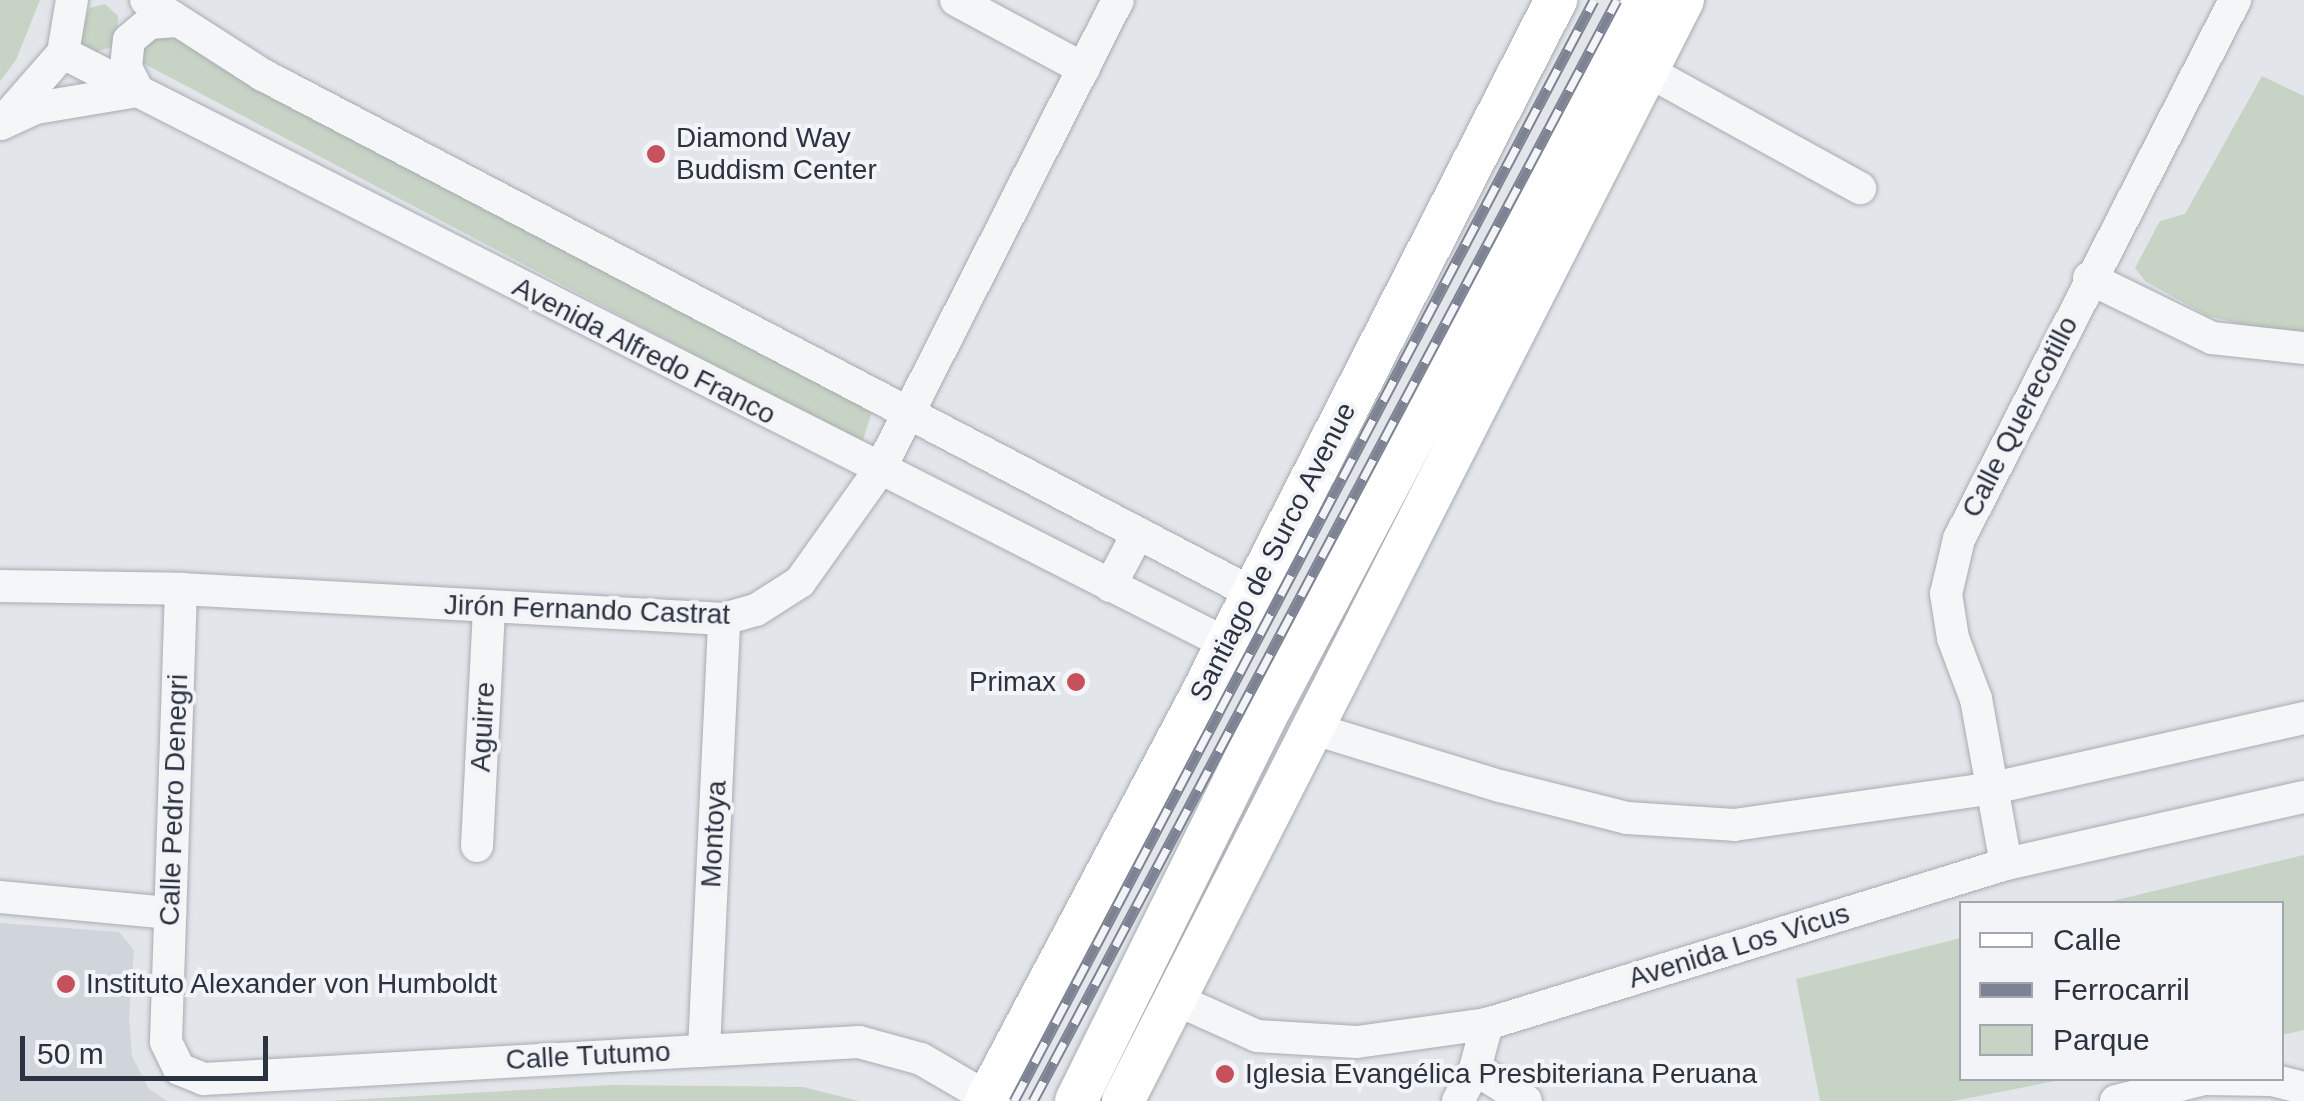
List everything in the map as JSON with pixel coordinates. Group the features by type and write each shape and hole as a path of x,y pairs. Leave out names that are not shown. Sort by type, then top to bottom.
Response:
{"main road":[{"name":"Santiago de Surco Avenue","path":"987,1099 1227,644 1556,0"},
{"path":"1614,0 1631,61"},
{"path":"1123,1101 1311,728 1631,61 1645,0"},
{"path":"1076,1101 1270,709 1631,61 1683,0"}],"street":[{"path":"0,124 64,53 72,0"},
{"path":"146,0 263,75 1252,593"},
{"path":"956,0 1084,69"},
{"name":"Jirón Fernando Castrat","path":"0,586 181,589 724,620 756,610 800,582 879,470 1118,0"},
{"name":"Calle Querecotillo","path":"2006,864 1976,700 1953,638 1946,594 1959,539 2089,278 2235,0"},
{"path":"0,124 36,108 138,91 126,66 129,40 149,23 178,21"},
{"name":"Avenida Alfredo Franco","path":"64,53 1227,644"},
{"path":"1631,61 1860,188"},
{"path":"2089,278 2212,338 2304,348"},
{"path":"1110,586 1138,533"},
{"name":"Calle Pedro Denegri","path":"178,1069 166,1042 181,589"},
{"name":"Aguirre","path":"477,846 489,609"},
{"name":"Montoya","path":"704,1049 724,620"},
{"path":"1311,728 1500,786 1626,818 1734,825 1993,788 2304,718"},
{"name":"Avenida Los Vicus","path":"1174,999 1257,1036 1357,1042 1487,1024 2006,864 2304,796"},
{"path":"0,896 170,913"},
{"path":"1458,1101 1475,1069 1487,1024"},
{"name":"Calle Tutumo","path":"178,1069 204,1079 859,1042 921,1059 987,1099"},
{"path":"1475,1069 1526,1101"},
{"path":"2116,1101 2196,1081"},
{"path":"2276,1081 2304,1088"}],"shaded area":[{"name":"Instituto Alexander von Humboldt","path":"0,923 119,932 134,950 129,1017 132,1056 148,1088 167,1101 0,1101"}],"green space":[{"path":"0,0 40,0 16,60 0,81"},
{"path":"105,4 118,16 117,36 112,47 91,53 81,48 80,32 90,8"},
{"path":"173,32 872,411 862,443 141,62 140,47 149,37"},
{"path":"2262,76 2304,96 2304,333 2265,330 2208,316 2145,281 2135,268 2160,221 2185,214"},
{"path":"2304,855 2304,1030 2284,1035 2284,901 2112,901"},
{"path":"1959,938 1959,1081 2055,1081 1954,1101 1820,1101 1796,979"},
{"path":"610,1085 803,1087 859,1101 330,1101"}],"railway":[{"path":"1014,1101 1594,0"},
{"path":"1033,1101 1617,0"}],"place":[{"name":"Diamond Way Buddism Center","path":"656,154"},
{"name":"Primax","path":"1076,682"},
{"name":"Instituto Alexander von Humboldt","path":"66,984"},
{"name":"Iglesia Evangélica Presbiteriana Peruana","path":"1225,1074"}]}
